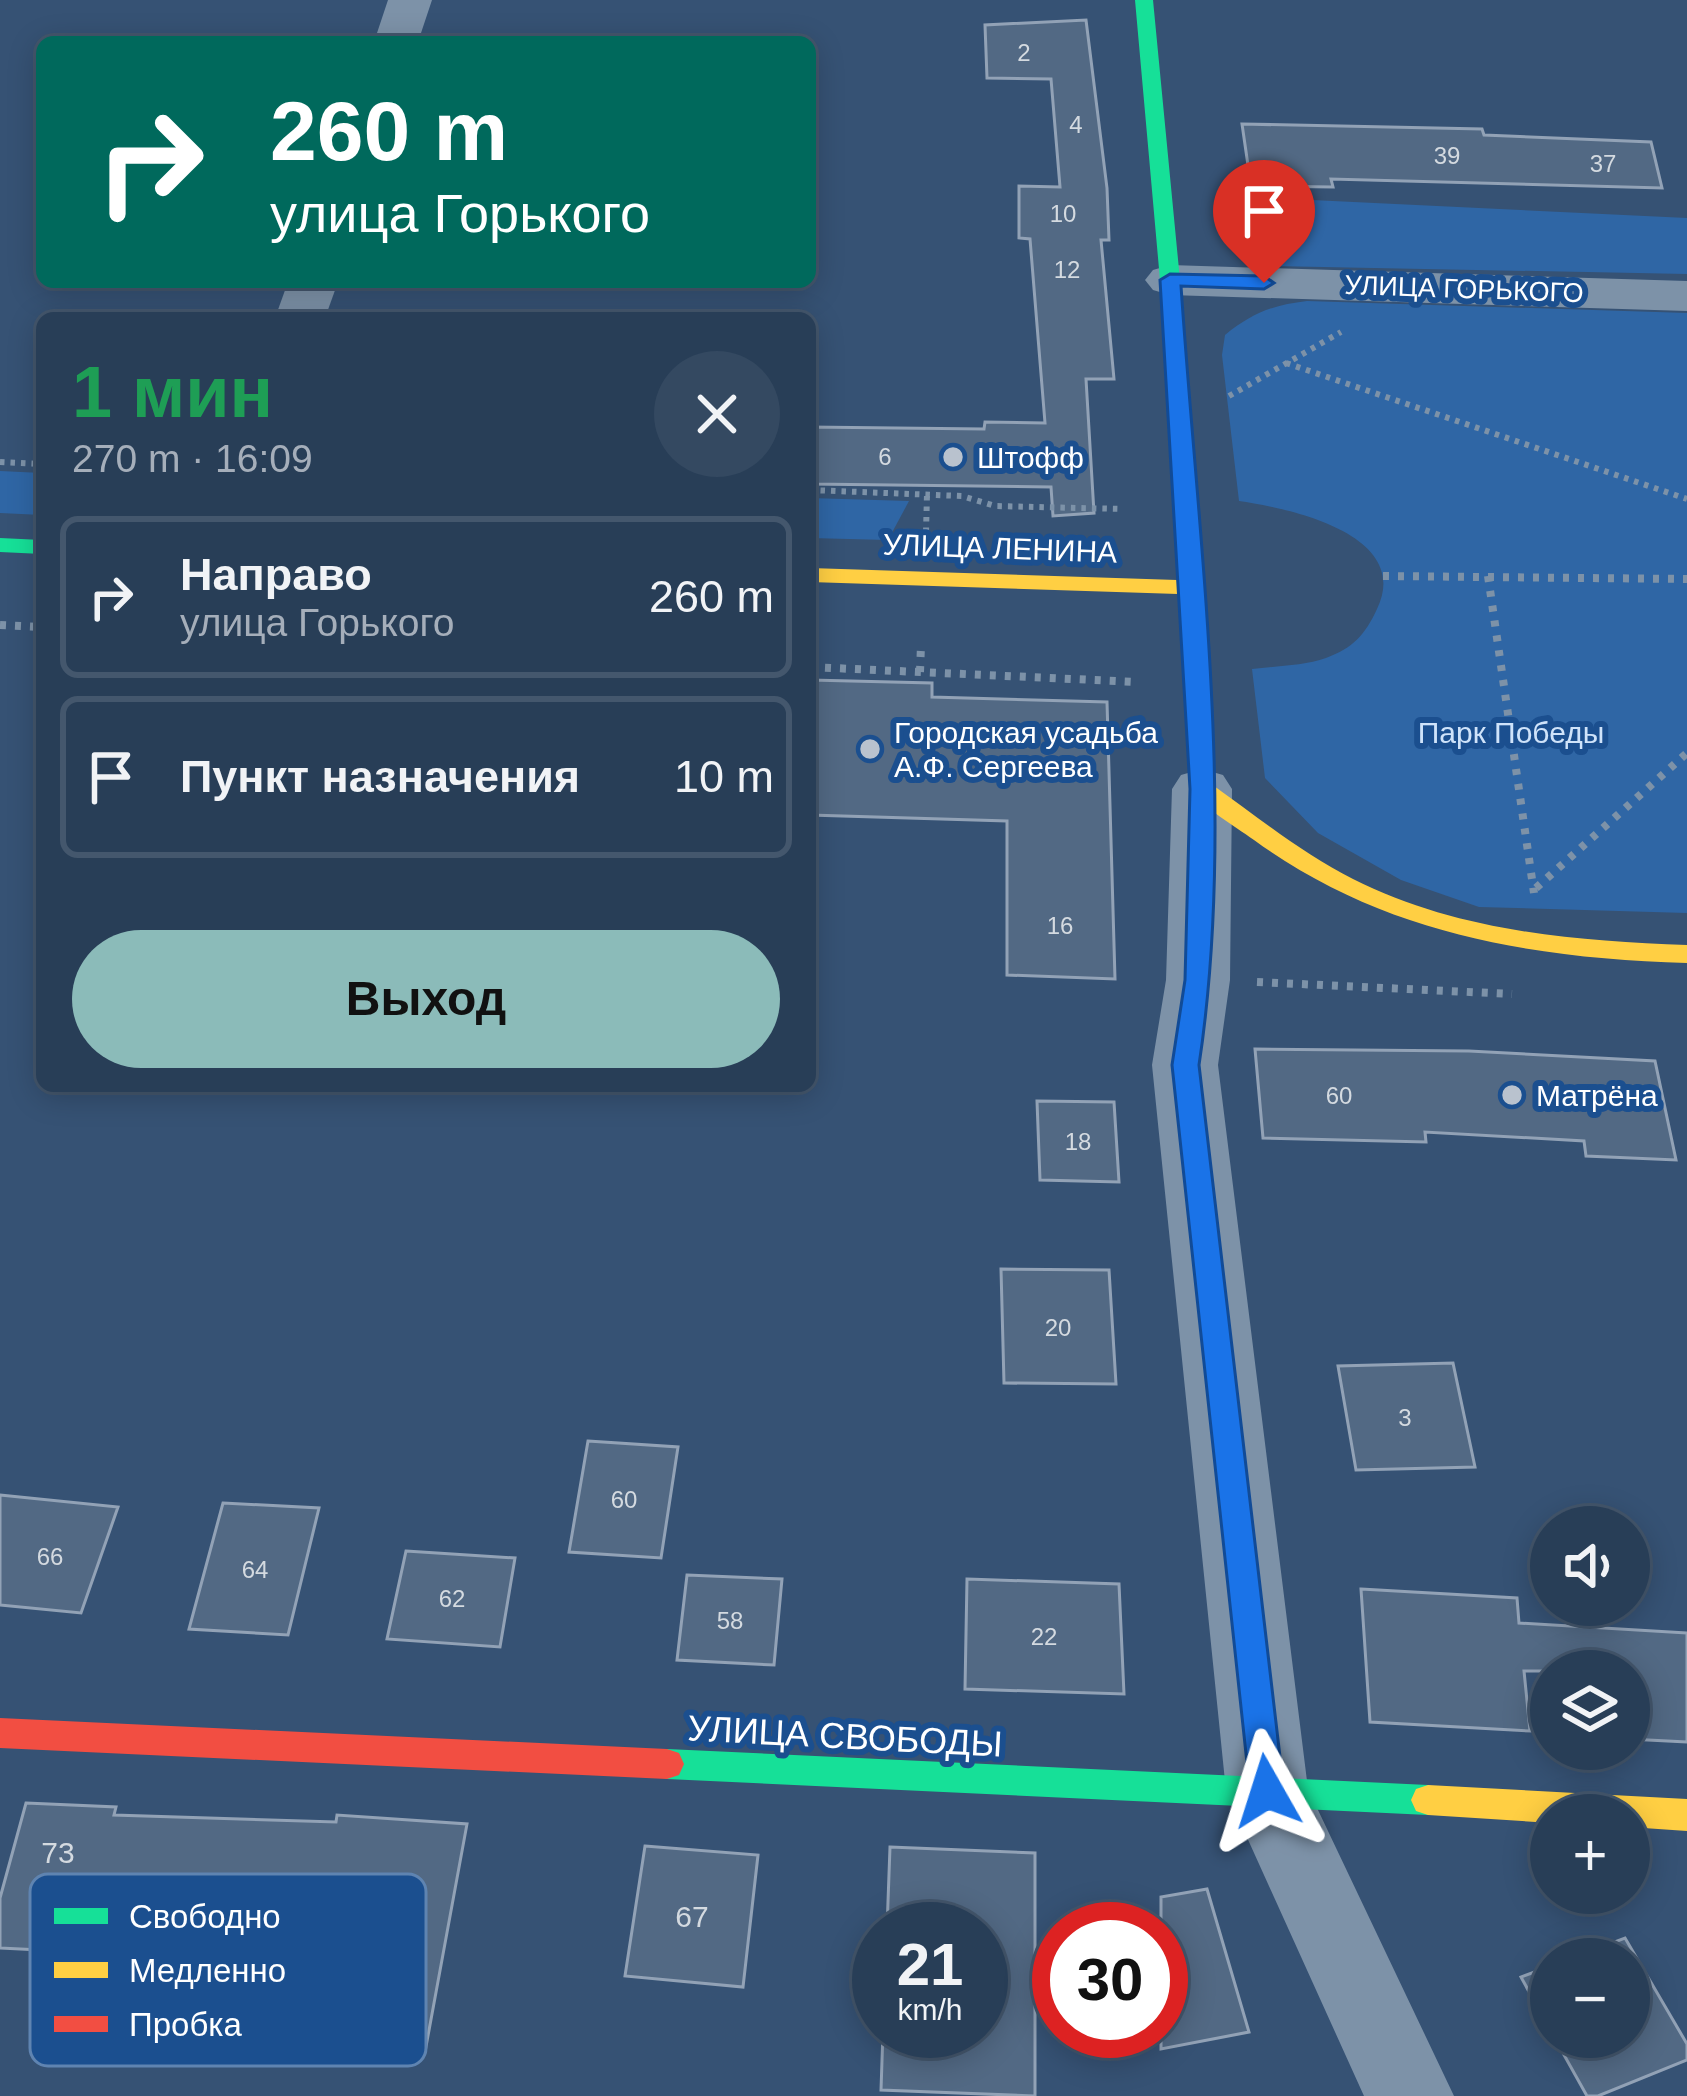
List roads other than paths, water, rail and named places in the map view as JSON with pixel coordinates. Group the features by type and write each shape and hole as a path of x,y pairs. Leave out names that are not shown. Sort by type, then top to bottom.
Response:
{"main road":[{"path":"1144,0 1170,280 1202,789 1347,886 1445,925 1526,943 1687,954"},
{"path":"0,545 36,547"},
{"name":"УЛИЦА ЛЕНИНА","path":"816,575 1189,587"},
{"name":"УЛИЦА СВОБОДЫ","path":"0,1733 1687,1815"}],"street":[{"path":"398,36 410,0"},
{"name":"УЛИЦА ГОРЬКОГО","path":"1170,280 1687,296"},
{"path":"1202,789 1198,980 1185,1065 1267,1791 1410,2096"}],"place":[{"name":"Штофф","path":"953,457"},
{"name":"Городская усадьба А.Ф. Сергеева","path":"870,749"},
{"name":"Матрёна","path":"1512,1095"}],"park label":[{"name":"Парк Победы","path":"1511,732"}]}
